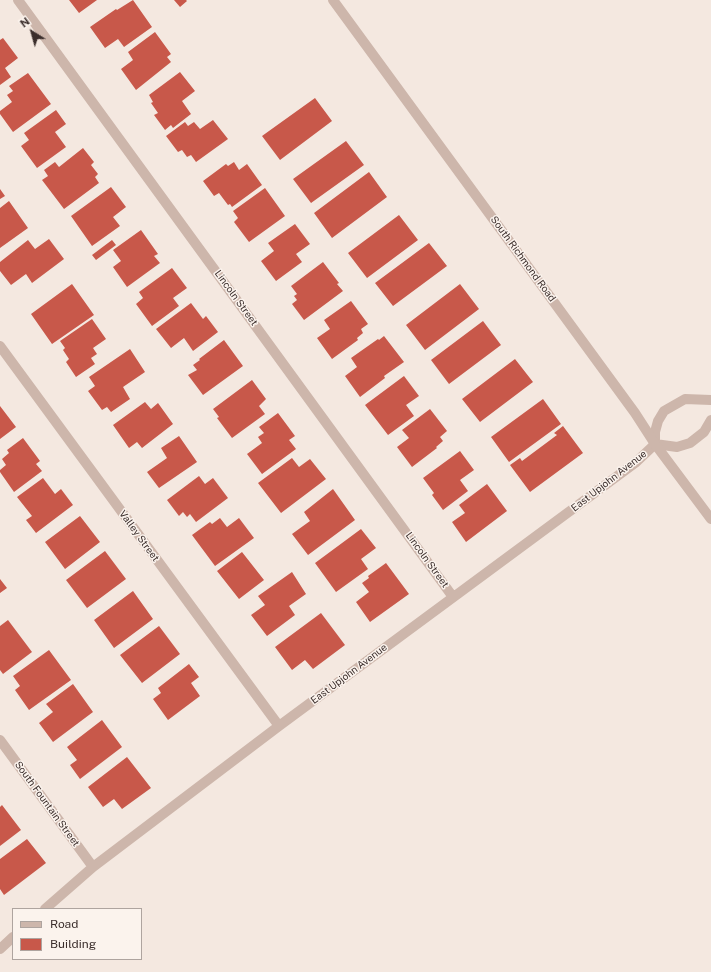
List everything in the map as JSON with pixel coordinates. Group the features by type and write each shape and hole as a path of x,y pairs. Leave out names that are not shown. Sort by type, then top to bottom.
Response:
{"street":[{"name":"Lincoln Street","path":"18,0 453,597"},
{"name":"South Richmond Road","path":"333,0 711,519"},
{"name":"Valley Street","path":"0,346 279,726"},
{"path":"711,400 685,399 664,411 658,421 655,432 655,444 666,446 684,446 698,438 704,432 711,420"},
{"name":"East Upjohn Avenue","path":"46,908 93,867 279,726 635,463 655,444"},
{"name":"South Fountain Street","path":"0,740 93,867"},
{"path":"0,949 12,938"}],"building":[{"path":"69,0 97,0 79,13"},
{"path":"133,0 152,27 124,47 118,39 105,48 90,27 116,9 117,10"},
{"path":"174,0 186,0 187,1 180,7"},
{"path":"155,32 171,54 167,57 171,62 136,90 121,69 133,60 128,52"},
{"path":"3,38 18,58 5,68 11,77 0,85 0,40"},
{"path":"180,72 195,91 182,101 191,114 173,128 171,125 165,130 154,115 158,113 151,103 153,102 149,95"},
{"path":"28,73 51,104 13,132 0,114 0,111 12,102 7,95 13,91 9,86"},
{"path":"315,98 332,121 280,160 262,136"},
{"path":"56,110 66,124 55,132 66,147 37,168 21,146 29,140 24,133"},
{"path":"213,120 228,139 196,162 191,155 187,157 182,150 178,152 166,136 185,122 188,126 194,122 200,129"},
{"path":"346,141 364,165 311,203 293,179"},
{"path":"83,148 94,162 91,165 98,174 95,177 99,183 64,209 42,180 48,176 44,170 55,162 59,167"},
{"path":"234,162 239,170 247,164 262,185 232,207 230,204 228,205 219,193 214,196 203,181 226,164 228,166"},
{"path":"369,172 387,197 332,238 314,213"},
{"path":"111,187 126,207 113,217 120,226 92,246 71,216"},
{"path":"265,188 285,216 249,242 234,222 238,218 233,211"},
{"path":"0,189 5,196 0,199"},
{"path":"9,201 28,228 0,248 0,208"},
{"path":"399,215 418,240 367,278 348,253"},
{"path":"295,224 310,244 296,254 302,262 276,281 261,261 274,251 268,243"},
{"path":"141,230 158,254 154,256 160,263 127,287 113,267 121,261 113,250"},
{"path":"49,239 64,259 32,283 26,274 11,285 0,271 0,262 28,240 35,249"},
{"path":"112,240 116,245 96,260 92,255"},
{"path":"429,243 447,266 393,306 375,283"},
{"path":"323,262 339,283 337,284 343,291 304,320 292,304 297,300 294,296 297,294 291,286"},
{"path":"172,268 187,288 173,298 179,306 152,326 136,304 143,298 139,292"},
{"path":"72,284 94,315 52,344 31,314"},
{"path":"460,284 479,309 425,350 406,325"},
{"path":"351,301 368,324 361,329 363,333 357,338 358,340 332,359 317,338 330,329 324,320"},
{"path":"191,303 203,319 206,316 218,332 193,351 184,338 171,348 156,329"},
{"path":"92,319 106,339 93,348 97,354 91,358 95,364 76,377 66,362 69,359 63,350 65,348 60,341"},
{"path":"483,321 501,345 449,384 431,360"},
{"path":"384,336 404,362 384,376 385,378 360,397 345,376 357,367 351,358"},
{"path":"224,340 243,366 203,395 188,375 197,370 193,365 200,360 199,359"},
{"path":"130,349 145,372 123,387 130,399 111,412 107,407 102,410 88,391 95,386 89,377"},
{"path":"515,359 533,382 480,422 462,399"},
{"path":"404,376 419,396 406,405 414,416 388,435 365,405"},
{"path":"252,380 266,399 259,406 265,414 232,438 217,418 219,417 213,409"},
{"path":"543,399 561,424 509,462 491,437"},
{"path":"145,402 151,409 158,403 173,424 142,448 137,442 129,448 113,425"},
{"path":"0,406 16,427 0,439"},
{"path":"430,409 447,431 440,437 443,441 436,447 437,448 412,467 397,447 409,438 402,430"},
{"path":"278,413 295,436 289,440 296,449 262,474 247,454 262,443 258,437 264,433 259,427"},
{"path":"563,426 583,453 530,492 510,465 520,458 522,461 557,435 554,433"},
{"path":"179,436 197,462 159,488 147,472 167,458 161,448"},
{"path":"23,438 40,461 36,464 42,471 14,492 0,470 6,465 2,459 9,453 7,450"},
{"path":"460,451 474,470 460,480 468,491 443,510 432,495 434,493 423,478"},
{"path":"292,458 299,467 310,459 326,479 281,513 258,483"},
{"path":"199,476 205,484 213,478 228,498 196,522 190,514 187,517 183,512 179,516 167,500"},
{"path":"43,478 55,494 61,489 73,505 36,533 26,520 32,516 17,497"},
{"path":"487,484 507,511 466,542 452,522 465,513 459,505"},
{"path":"333,489 355,520 308,555 292,534 310,521 304,512"},
{"path":"80,516 100,542 65,569 45,542"},
{"path":"220,518 227,527 239,518 254,538 215,566 192,535 210,522 212,524"},
{"path":"361,529 376,548 361,559 368,569 336,592 315,563"},
{"path":"105,551 126,579 87,608 66,580"},
{"path":"242,552 264,580 239,599 217,571"},
{"path":"386,563 409,594 370,622 356,602 369,592 362,583 369,578 368,576"},
{"path":"292,572 306,594 289,606 295,615 267,636 251,615 265,605 258,596"},
{"path":"0,579 7,588 0,593"},
{"path":"133,591 153,619 114,648 94,620"},
{"path":"321,613 345,645 313,669 305,660 292,670 275,647"},
{"path":"8,620 32,652 3,674 0,670 0,626"},
{"path":"159,626 180,654 142,683 120,655"},
{"path":"49,650 71,680 29,710 15,690 20,686 13,676"},
{"path":"189,664 199,677 191,683 200,696 168,720 153,699 161,693 158,688"},
{"path":"73,684 93,712 53,742 39,723 53,712 46,704"},
{"path":"102,720 122,747 80,779 70,765 77,760 67,747"},
{"path":"127,757 151,788 122,809 114,799 103,807 88,787"},
{"path":"2,805 21,830 0,846 0,807"},
{"path":"27,839 46,863 4,895 0,889 0,859"}]}
